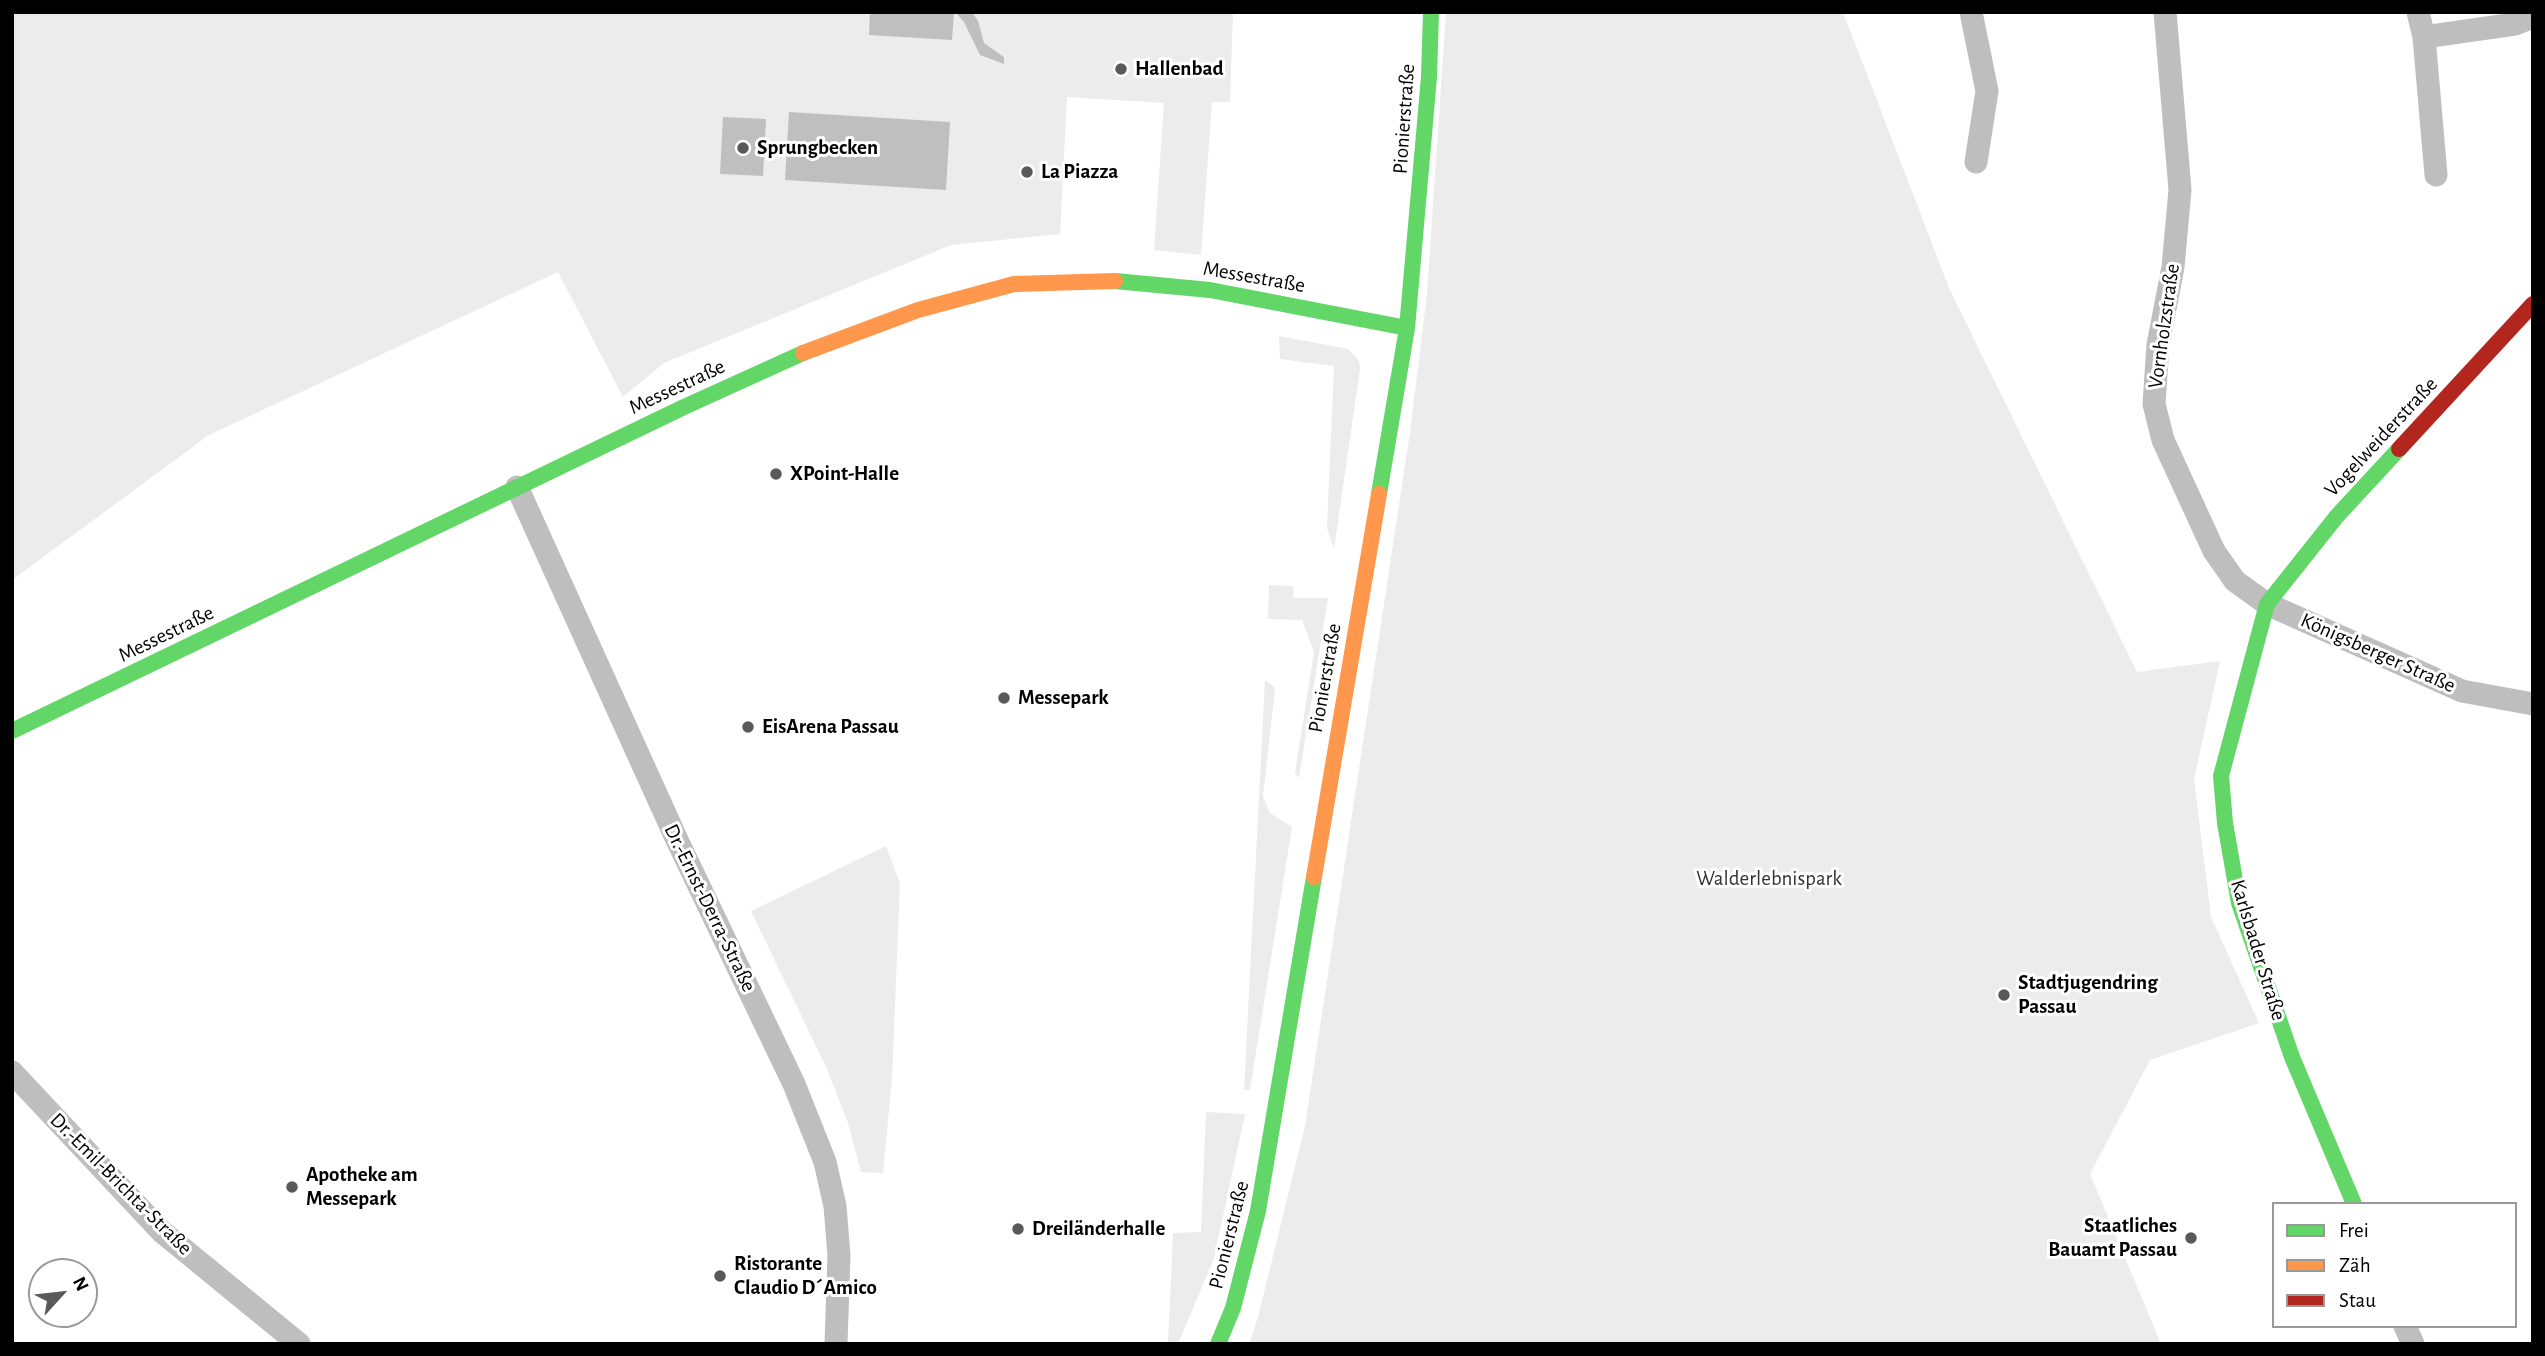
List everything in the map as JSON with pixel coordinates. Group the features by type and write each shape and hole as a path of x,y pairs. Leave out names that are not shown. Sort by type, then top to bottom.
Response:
{"street":[{"name":"Pionierstraße","path":"1218,1344 1233,1308 1258,1211 1407,328 1429,78 1431,12"},
{"path":"1971,12 1987,91 1976,162"},
{"name":"Vornholzstraße","path":"2165,12 2180,190 2173,267 2158,345 2154,404 2163,440 2214,551 2235,581 2267,604"},
{"path":"2418,12 2424,37 2436,175"},
{"path":"2424,37 2521,18"},
{"name":"Messestraße","path":"12,731 789,358 894,318 1014,284 1105,280 1210,290 1407,328"},
{"name":"Vogelweiderstraße","path":"2267,604 2337,516 2533,304"},
{"name":"Dr.-Ernst-Derra-Straße","path":"517,487 677,839 794,1084 825,1162 835,1206 839,1256 836,1344"},
{"name":"Königsberger Straße","path":"2267,604 2462,691 2533,704"},
{"name":"Karlsbader Straße","path":"2267,604 2221,776 2225,823 2239,903 2292,1057 2353,1202"},
{"name":"Dr.-Emil-Brichta-Straße","path":"12,1072 161,1231 299,1344"},
{"path":"2406,1328 2413,1344"}],"green space":[{"path":"12,12 1233,12 1230,102 1212,102 1201,255 1154,250 1164,103 1067,97 1060,234 951,245 664,363 623,397 558,272 209,435 12,580"},
{"name":"Walderlebnispark","path":"1446,12 1843,12 1949,288 2137,672 2220,661 2194,779 2211,917 2259,1023 2150,1060 2090,1174 2161,1344 1249,1344 1305,1126 1410,432 1427,294"},
{"path":"1279,336 1348,349 1359,361 1334,549 1327,528 1334,366 1280,359"},
{"path":"1269,585 1293,586 1294,598 1328,598 1299,778 1295,773 1314,652 1302,620 1268,619"},
{"path":"1265,680 1275,688 1263,796 1270,813 1292,827 1250,1090 1244,1090"},
{"path":"886,846 900,883 892,1078 883,1173 861,1172 848,1123 827,1069 751,911"},
{"path":"1206,1112 1245,1114 1214,1258 1178,1344 1168,1344 1173,1233 1201,1232"}],"shaded area":[{"path":"870,12 954,12 952,40 869,35"},
{"path":"955,12 972,12 978,21 984,43 1004,57 1004,64 980,55 964,22"},
{"path":"789,112 950,122 946,190 785,180"},
{"name":"Sprungbecken","path":"723,117 766,119 763,176 720,174"}],"traffic: fast":[{"path":"1379,494 1407,328 1429,77 1431,12"},
{"path":"1115,281 1210,290 1407,328"},
{"path":"12,731 684,407 803,353"},
{"path":"2353,1202 2292,1057 2239,903 2225,823 2221,776 2267,604 2337,516 2399,449"},
{"path":"1218,1344 1233,1308 1258,1211 1314,877"}],"traffic: slow":[{"path":"803,353 918,310 1014,284 1115,281"},
{"path":"1314,877 1379,494"}],"traffic: jam":[{"path":"2399,449 2533,304"}],"place":[{"name":"Hallenbad","path":"1121,69"},
{"name":"Sprungbecken","path":"743,148"},
{"name":"La Piazza","path":"1027,172"},
{"name":"XPoint-Halle","path":"776,474"},
{"name":"Messepark","path":"1004,698"},
{"name":"EisArena Passau","path":"748,727"},
{"name":"Stadtjugendring Passau","path":"2004,995"},
{"name":"Apotheke am Messepark","path":"292,1187"},
{"name":"Dreiländerhalle","path":"1018,1229"},
{"name":"Staatliches Bauamt Passau","path":"2191,1238"},
{"name":"Ristorante Claudio D´Amico","path":"720,1276"}]}
